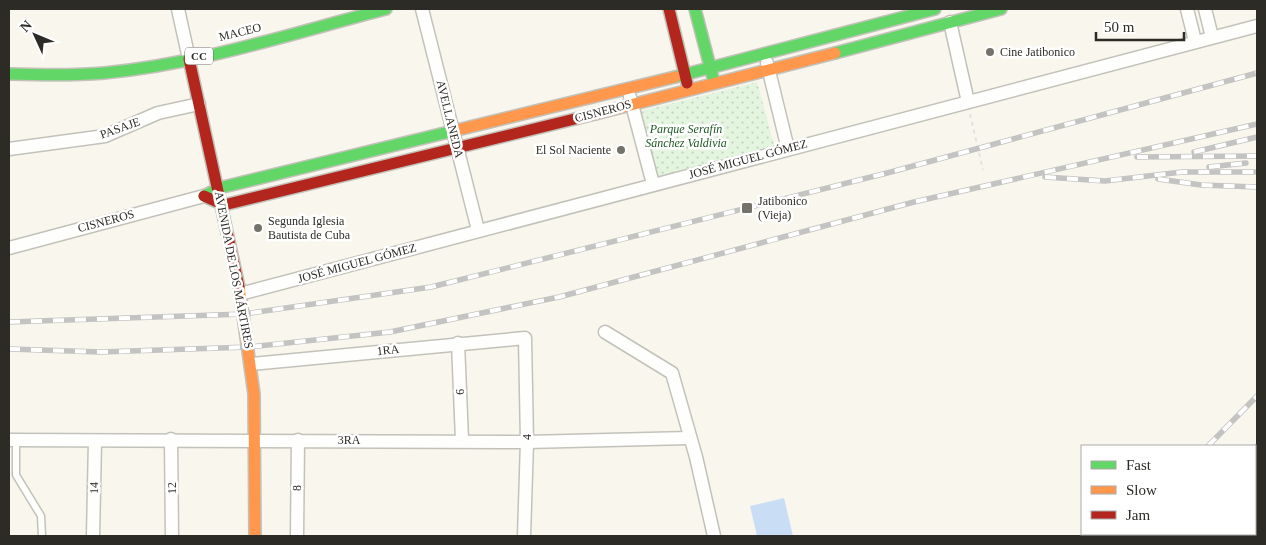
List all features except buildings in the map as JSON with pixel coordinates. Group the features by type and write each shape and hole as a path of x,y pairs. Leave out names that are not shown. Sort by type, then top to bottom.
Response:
{"main road":[{"name":"MACEO","path":"9,74 68,76 128,71 189,59 386,9"},
{"path":"669,9 689,89"},
{"path":"695,9 715,84"},
{"name":"CISNEROS","path":"204,196 219,188 710,68 933,9"},
{"path":"933,9 935,25"},
{"name":"CISNEROS","path":"224,205 458,149 689,89 768,71 935,25 949,15 1001,9"},
{"name":"AVENIDA DE LOS MÁRTIRES","path":"189,59 224,205 251,364 256,440 255,536"},
{"path":"204,196 224,205"}],"street":[{"name":"AVENIDA DE LOS MÁRTIRES","path":"178,9 189,59"},
{"name":"AVELLANEDA","path":"422,9 478,230"},
{"path":"1187,9 1196,41"},
{"path":"1205,9 1212,38"},
{"path":"949,15 968,102"},
{"name":"JOSÉ MIGUEL GÓMEZ","path":"240,294 1257,26"},
{"path":"765,54 788,149"},
{"path":"628,88 653,184"},
{"name":"PASAJE","path":"9,148 105,136 158,113 199,104"},
{"name":"CISNEROS","path":"9,248 204,196"},
{"path":"605,332 672,373 689,438 696,457 714,536"},
{"name":"1RA","path":"251,364 525,338"},
{"name":"4","path":"524,536 527,442 525,338"},
{"name":"6","path":"458,344 462,440"},
{"name":"3RA","path":"12,440 462,440 527,442 689,438"},
{"name":"12","path":"171,439 172,536"},
{"name":"14","path":"93,536 94,440"},
{"name":"8","path":"297,536 298,440"}],"lane":[{"path":"12,440 16,476 41,516 42,536"}],"path":[{"path":"968,102 983,170"}],"green space":[{"name":"Parque Serafín Sánchez Valdivia","path":"757,82 775,148 657,180 641,111"}],"water":[{"path":"784,498 793,536 757,536 750,506"}],"railway":[{"path":"9,322 244,314 431,287 887,173 1257,73"},
{"path":"9,349 101,352 249,347 390,332 559,297 914,202 1257,124"},
{"path":"1194,152 1257,137"},
{"path":"1137,157 1257,156"},
{"path":"1209,167 1246,163"},
{"path":"1045,177 1105,181 1182,172 1257,172"},
{"path":"1158,179 1201,185 1257,187"},
{"path":"1209,445 1257,396"}],"traffic: fast":[{"path":"9,74 92,74 175,63 246,47 386,9"},
{"path":"695,9 713,78"},
{"path":"675,77 935,9"},
{"path":"835,53 1001,9"},
{"path":"204,196 219,188 453,131"}],"traffic: slow":[{"path":"595,114 835,53"},
{"path":"453,131 675,77"},
{"path":"239,287 254,394 255,536"}],"traffic: jam":[{"path":"669,9 687,83"},
{"path":"189,59 239,287"},
{"path":"204,196 224,205 595,114"}],"place":[{"name":"Cine Jatibonico","path":"990,52"},
{"name":"El Sol Naciente","path":"621,150"},
{"name":"Jatibonico (Vieja)","path":"747,208"},
{"name":"Segunda Iglesia Bautista de Cuba","path":"258,228"}]}
